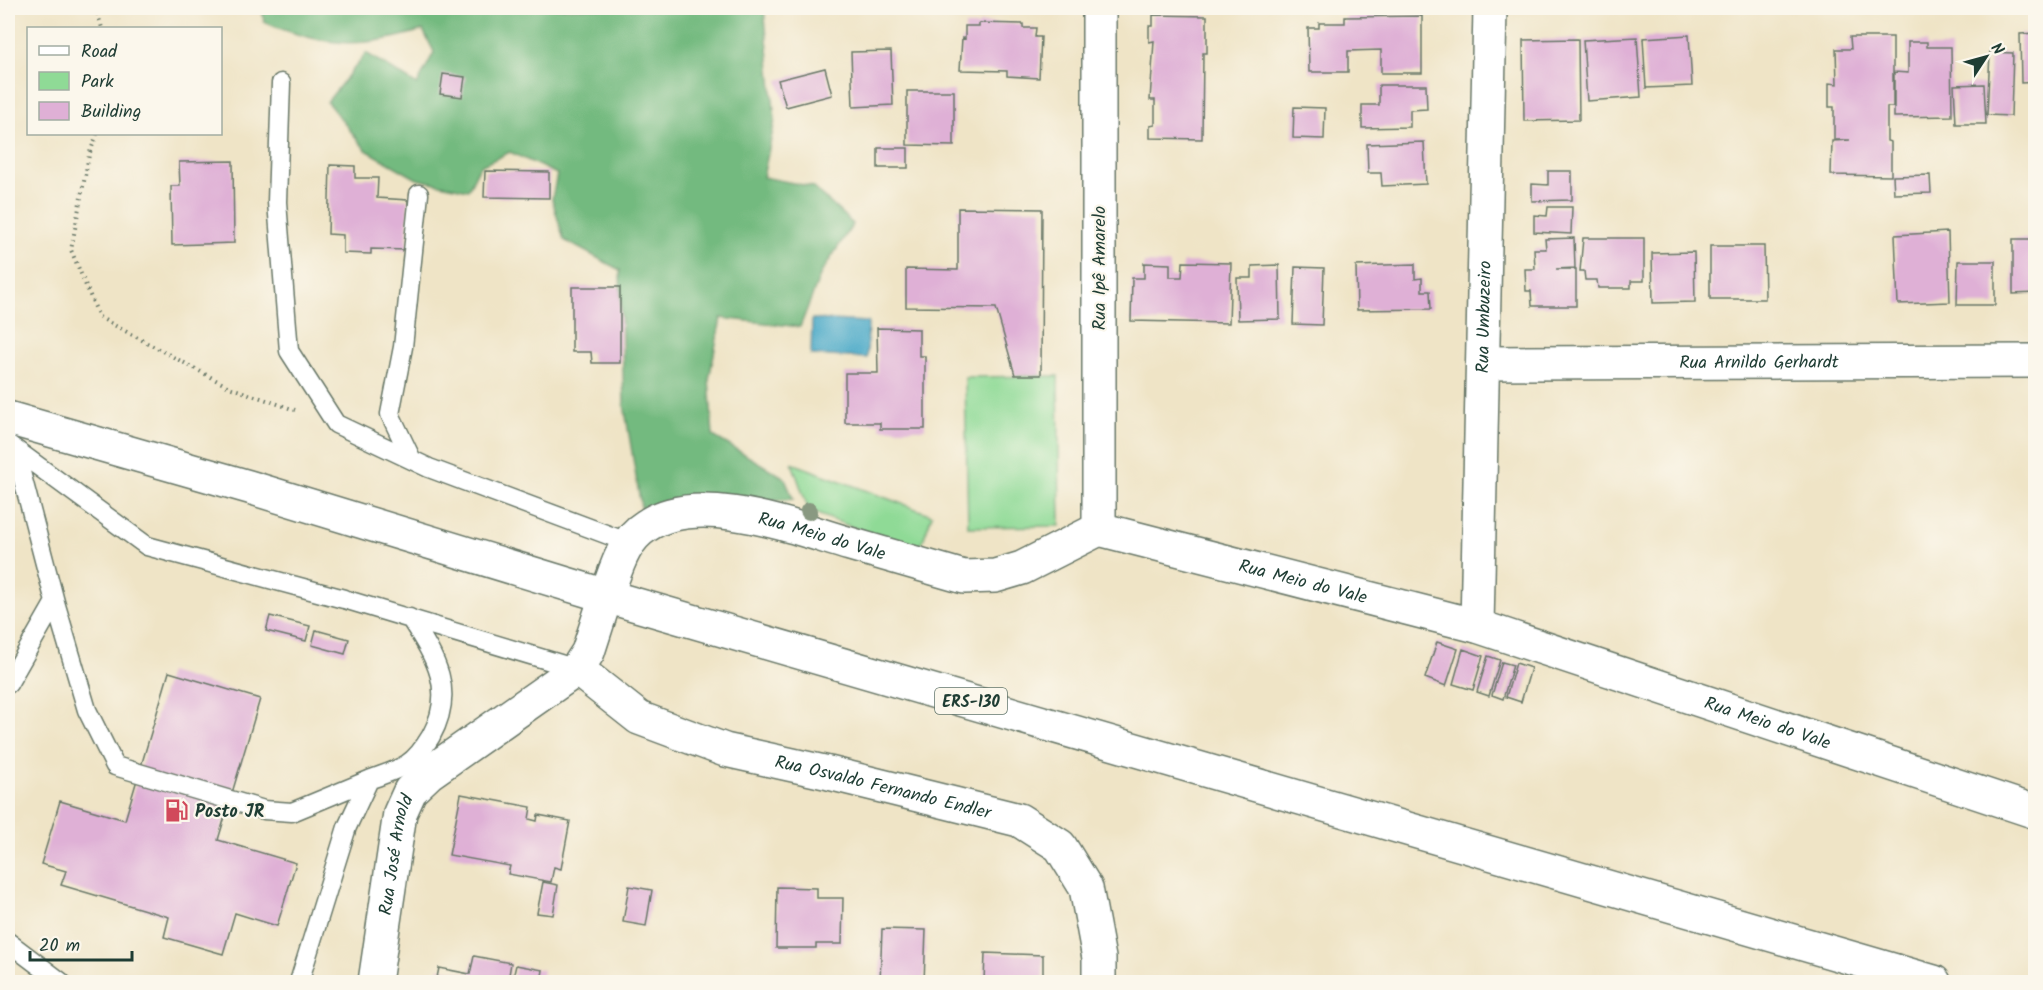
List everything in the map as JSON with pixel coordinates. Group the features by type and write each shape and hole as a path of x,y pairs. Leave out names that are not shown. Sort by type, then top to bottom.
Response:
{"street":[{"name":"Rua Ipê Amarelo","path":"1099,529 1100,8"},
{"name":"Rua Umbuzeiro","path":"1478,626 1490,8"},
{"name":"Rua Arnildo Gerhardt","path":"1484,363 2036,361"},
{"name":"ERS-130","path":"10,437 237,484 606,596 1935,982"},
{"name":"Rua Meio do Vale","path":"577,669 588,652 627,542 646,525 667,516 698,512 757,517 964,577 995,576 1022,568 1099,529 1478,626 2036,812"},
{"name":"Rua José Arnold","path":"375,982 400,813 410,791 429,773 577,669"},
{"name":"Rua Osvaldo Fernando Endler","path":"577,669 639,718 725,750 841,775 1019,820 1060,846 1086,888 1099,958 1099,982"}],"lane":[{"path":"281,83 277,202 289,351 336,424 412,460 627,542"},
{"path":"412,460 390,414 403,347 419,194"},
{"path":"10,437 87,710 115,766 264,810 292,812 408,764 425,747 440,718 444,690 433,654 410,618"},
{"path":"10,437 147,546 410,618 577,669"},
{"path":"8,684 55,602"},
{"path":"299,982 347,827 369,780"},
{"path":"8,942 61,982"}],"path":[{"path":"96,8 102,27"},
{"path":"97,135 89,155 71,250 99,317 229,387 336,424"}],"green space":[{"path":"262,8 764,8 775,120 763,177 813,187 853,224 821,273 800,327 721,318 709,379 713,436 785,478 793,499 642,513 624,404 620,270 564,240 552,199 557,174 510,152 480,166 468,190 417,179 366,150 327,102 366,53 417,85 434,52 423,30 380,40 324,41 264,22"},
{"path":"1058,376 1060,526 968,527 965,377"},
{"path":"792,463 932,515 919,552 809,511"}],"water":[{"path":"812,319 868,322 867,358 811,355"}],"building":[{"path":"1153,15 1207,16 1207,53 1203,53 1202,139 1150,138 1150,126 1155,125 1155,100 1150,100 1154,41 1149,42 1149,26 1153,26"},
{"path":"1422,16 1422,73 1381,73 1381,50 1348,51 1348,72 1309,72 1308,28 1319,28 1319,23 1345,23 1345,17"},
{"path":"979,23 1023,24 1023,28 1036,28 1035,37 1041,37 1039,78 1007,76 1007,71 960,70 965,26 979,26"},
{"path":"2036,33 2036,82 2021,83 2020,34"},
{"path":"1689,35 1692,86 1646,88 1643,38"},
{"path":"1637,37 1641,97 1587,101 1583,40"},
{"path":"1850,37 1893,37 1893,107 1887,107 1887,141 1891,142 1891,176 1831,175 1832,141 1850,140 1834,140 1834,107 1829,107 1829,83 1837,84 1836,49 1851,49"},
{"path":"1578,39 1579,120 1524,121 1523,40"},
{"path":"1908,42 1927,42 1927,47 1951,47 1952,116 1894,117 1894,72 1908,73"},
{"path":"891,51 893,105 853,107 851,52"},
{"path":"1990,52 2013,53 2011,116 1987,115"},
{"path":"825,68 832,95 786,107 778,80"},
{"path":"443,74 465,77 462,97 440,94"},
{"path":"1984,84 1986,124 1956,124 1954,85"},
{"path":"1379,85 1426,85 1427,109 1410,110 1410,127 1362,128 1362,105 1379,105"},
{"path":"907,91 954,91 954,146 907,145"},
{"path":"1294,107 1325,108 1324,139 1293,138"},
{"path":"1424,142 1426,184 1382,186 1381,173 1368,173 1367,144"},
{"path":"878,148 908,148 908,168 878,168"},
{"path":"233,161 234,243 172,245 171,186 180,186 179,162"},
{"path":"330,165 355,166 355,178 378,178 377,198 408,200 407,250 371,249 371,254 343,253 343,235 328,234"},
{"path":"485,171 549,172 549,198 484,197"},
{"path":"1548,171 1572,171 1572,200 1532,201 1532,184 1548,185"},
{"path":"1930,175 1931,193 1894,194 1893,176"},
{"path":"1548,207 1572,207 1571,234 1534,232 1534,215 1547,216"},
{"path":"958,208 1042,209 1041,375 1015,375 996,308 906,307 906,269 958,270"},
{"path":"1948,232 1950,302 1898,304 1895,235"},
{"path":"1574,238 1575,268 1556,269 1576,269 1576,306 1532,306 1531,291 1526,291 1525,269 1535,269 1534,249 1546,249 1545,239"},
{"path":"1583,238 1644,238 1644,281 1631,281 1631,288 1598,288 1597,280 1585,280 1584,271 1580,271"},
{"path":"2013,239 2036,239 2036,293 2013,294"},
{"path":"1710,246 1764,246 1765,299 1710,299"},
{"path":"1694,252 1695,302 1653,303 1652,253"},
{"path":"1958,261 1995,261 1995,305 1957,305"},
{"path":"1183,262 1231,263 1229,323 1131,321 1132,278 1144,278 1144,263 1170,264 1170,277 1182,277"},
{"path":"1415,264 1415,279 1422,278 1422,291 1430,291 1431,309 1357,310 1356,266"},
{"path":"1279,265 1280,319 1238,320 1237,278 1252,278 1252,266"},
{"path":"1295,267 1324,268 1322,325 1293,324"},
{"path":"572,287 620,287 620,363 592,363 591,352 572,352"},
{"path":"877,328 919,329 919,356 925,356 925,429 880,429 880,423 845,423 845,373 878,373"},
{"path":"270,616 310,626 306,641 266,631"},
{"path":"316,630 349,639 345,654 312,645"},
{"path":"1437,642 1458,649 1446,686 1425,678"},
{"path":"1463,649 1483,656 1473,690 1453,684"},
{"path":"1488,656 1500,660 1489,696 1477,692"},
{"path":"1502,662 1513,665 1503,699 1492,695"},
{"path":"1516,663 1531,668 1521,702 1506,697"},
{"name":"Posto JR","path":"169,672 260,699 218,840 296,863 277,926 235,913 223,954 164,937 169,917 61,885 66,871 41,864 60,801 125,820"},
{"path":"461,794 531,807 529,819 537,821 538,815 570,821 561,869 554,867 551,882 508,874 510,866 449,855"},
{"path":"543,882 558,885 553,915 537,913"},
{"path":"629,886 652,890 646,926 623,922"},
{"path":"777,887 817,888 817,898 843,898 842,944 816,944 816,948 776,948"},
{"path":"882,929 926,930 924,982 880,982"},
{"path":"985,953 1043,955 1043,978 1030,978 1030,982 984,982"},
{"path":"474,956 511,963 508,981 511,982 436,982 439,968 470,974"},
{"path":"516,965 543,970 541,982 512,982"}],"place":[{"name":"Posto JR","path":"177,811"}]}
